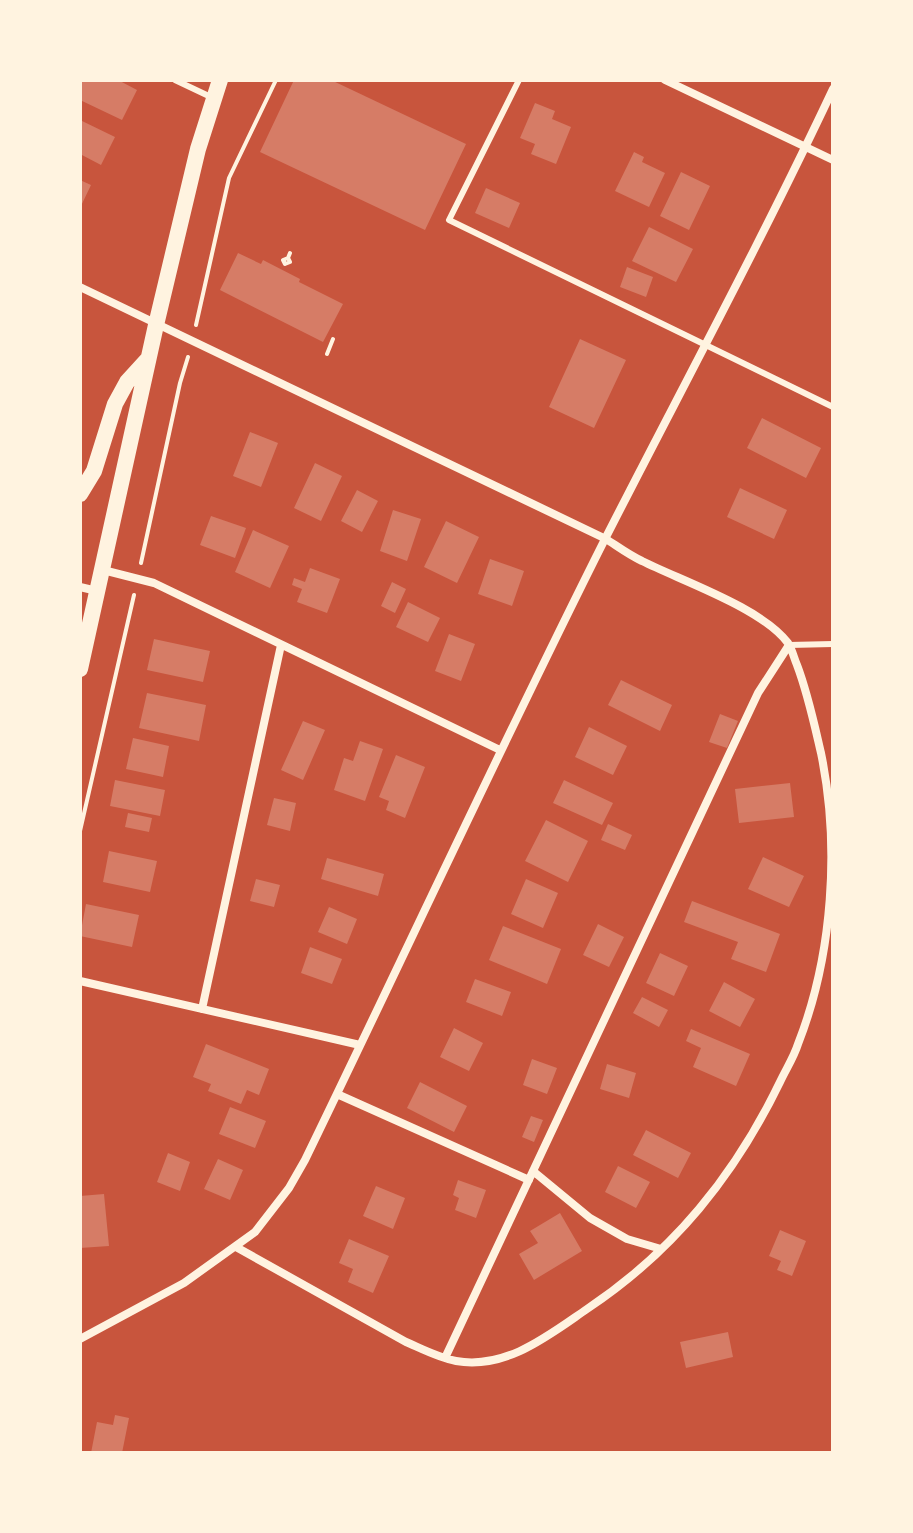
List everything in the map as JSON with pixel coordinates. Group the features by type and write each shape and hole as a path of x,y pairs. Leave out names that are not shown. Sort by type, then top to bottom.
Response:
{"main road":[{"path":"80,669 156,325 198,149 220,80"},
{"path":"80,494 94,471 115,404 127,382 150,357"}],"street":[{"path":"665,80 833,160"},
{"path":"80,1339 184,1283 236,1247 255,1232 289,1188 337,1094 500,750 706,347 833,89"},
{"path":"80,287 606,539 638,559 749,611 773,628 789,645 809,697 824,768 831,832 827,929 817,983 798,1044 768,1108 732,1169 696,1215 648,1262 600,1300 533,1345 503,1358 478,1363 445,1358 406,1342 236,1247"},
{"path":"103,570 154,583 500,750"},
{"path":"80,587 97,591"},
{"path":"202,1009 281,645"},
{"path":"445,1358 758,693 789,645"},
{"path":"80,981 360,1045"},
{"path":"337,1094 531,1176 590,1218 627,1239 661,1249"}],"lane":[{"path":"175,80 213,98"},
{"path":"519,80 449,220 833,407"},
{"path":"789,645 833,644"}],"path":[{"path":"80,831 229,178 276,80"},
{"path":"327,354 333,339"}],"building":[{"path":"80,80 118,80 137,90 122,120 80,100"},
{"path":"294,80 331,80 466,144 425,230 260,152"},
{"path":"535,103 555,111 552,119 571,127 556,164 531,154 535,144 520,138"},
{"path":"80,120 115,137 101,165 80,154"},
{"path":"634,152 644,157 642,162 665,173 649,207 615,191"},
{"path":"681,172 710,186 689,230 660,216"},
{"path":"80,180 91,185 80,208"},
{"path":"486,188 520,203 509,228 475,213"},
{"path":"649,227 693,249 676,282 632,261"},
{"path":"238,253 261,264 263,260 343,304 323,342 220,290"},
{"path":"627,267 653,277 646,297 620,287"},
{"path":"580,339 626,360 594,428 549,407"},
{"path":"762,418 821,448 806,478 747,448"},
{"path":"250,432 278,443 261,487 233,476"},
{"path":"315,463 342,476 321,521 294,508"},
{"path":"740,488 787,510 774,539 727,517"},
{"path":"357,490 378,501 362,532 341,521"},
{"path":"393,510 421,519 407,561 380,551"},
{"path":"211,516 246,528 235,558 200,545"},
{"path":"446,521 479,537 457,583 424,567"},
{"path":"253,530 289,546 270,588 235,572"},
{"path":"490,559 524,571 512,606 478,594"},
{"path":"310,568 340,579 327,613 297,602 302,589 292,585 294,578 305,582"},
{"path":"392,582 406,589 395,613 381,606"},
{"path":"408,602 440,618 428,642 396,627"},
{"path":"449,634 475,644 461,681 435,671"},
{"path":"154,639 210,651 203,682 147,670"},
{"path":"621,680 672,705 660,731 608,705"},
{"path":"147,693 206,705 199,741 139,728"},
{"path":"720,714 738,721 727,748 709,742"},
{"path":"303,721 325,730 303,780 281,770"},
{"path":"589,727 627,746 613,775 575,757"},
{"path":"133,738 169,746 163,777 126,769"},
{"path":"360,741 383,749 365,801 334,790 344,758 353,761"},
{"path":"396,755 425,767 405,818 386,810 389,801 379,797"},
{"path":"115,780 165,790 160,816 110,806"},
{"path":"564,780 613,803 602,825 553,803"},
{"path":"790,783 794,817 739,823 735,789"},
{"path":"274,798 296,803 290,831 267,825"},
{"path":"128,813 152,818 149,832 125,827"},
{"path":"546,820 588,841 568,882 525,861"},
{"path":"608,824 632,835 625,850 601,840"},
{"path":"109,851 157,861 150,892 103,882"},
{"path":"763,857 804,876 789,907 748,889"},
{"path":"327,858 384,874 378,896 321,879"},
{"path":"256,879 280,885 274,907 250,901"},
{"path":"526,879 558,893 543,928 511,914"},
{"path":"692,901 780,934 766,972 731,959 738,942 684,922"},
{"path":"86,904 139,915 132,947 80,936"},
{"path":"329,907 357,919 347,944 318,932"},
{"path":"598,924 624,937 609,967 583,955"},
{"path":"503,926 561,949 547,984 489,960"},
{"path":"310,947 342,959 332,984 301,973"},
{"path":"660,953 688,966 674,996 646,983"},
{"path":"475,979 511,992 502,1016 466,1002"},
{"path":"724,982 755,999 740,1027 709,1011"},
{"path":"642,997 668,1010 659,1027 633,1013"},
{"path":"454,1028 483,1043 469,1071 440,1057"},
{"path":"691,1029 750,1054 736,1086 693,1067 701,1048 686,1041"},
{"path":"206,1044 269,1069 259,1095 247,1090 241,1104 208,1091 211,1084 193,1077"},
{"path":"532,1059 557,1068 547,1094 523,1085"},
{"path":"607,1064 636,1073 629,1098 600,1089"},
{"path":"420,1082 467,1106 454,1132 407,1108"},
{"path":"230,1107 266,1121 255,1148 219,1134"},
{"path":"531,1116 543,1120 534,1142 522,1137"},
{"path":"646,1130 691,1153 678,1178 633,1155"},
{"path":"168,1153 190,1162 180,1191 157,1182"},
{"path":"218,1159 243,1170 230,1200 204,1189"},
{"path":"618,1166 650,1182 636,1208 605,1192"},
{"path":"458,1180 486,1190 476,1218 455,1210 459,1198 453,1195"},
{"path":"376,1186 405,1198 393,1229 363,1216"},
{"path":"104,1194 109,1246 80,1248 80,1196"},
{"path":"560,1213 582,1251 534,1280 519,1254 538,1243 530,1231"},
{"path":"780,1230 806,1241 792,1276 777,1270 781,1261 769,1256"},
{"path":"349,1239 389,1256 373,1293 348,1282 353,1269 339,1263"},
{"path":"728,1332 733,1357 686,1368 680,1342"},
{"path":"115,1415 129,1418 122,1453 91,1453 97,1422 113,1425"}]}
